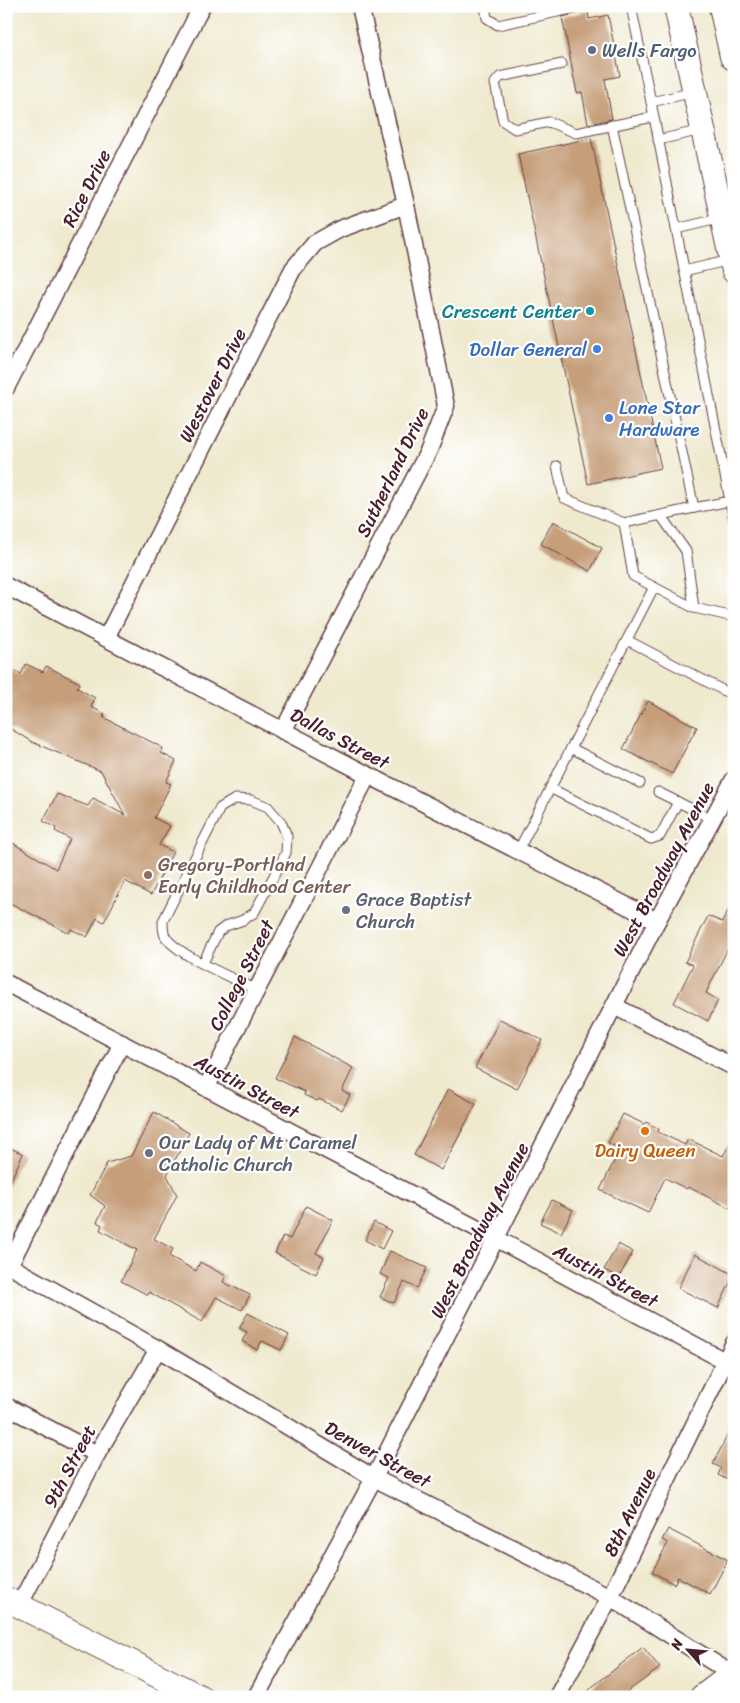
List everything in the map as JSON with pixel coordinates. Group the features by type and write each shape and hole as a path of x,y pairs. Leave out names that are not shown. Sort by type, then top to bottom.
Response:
{"highway":[{"path":"723,6 734,56"}],"main road":[{"path":"676,6 732,265"},
{"path":"11,1606 200,1697"},
{"path":"702,1697 733,1673"}],"street":[{"name":"Rice Drive","path":"6,388 202,6"},
{"name":"Sutherland Drive","path":"283,731 429,450 446,406 406,205 360,6"},
{"name":"Westover Drive","path":"106,638 293,269 315,243 340,228 406,205"},
{"name":"Dallas Street","path":"6,586 368,775 657,921"},
{"name":"College Street","path":"206,1088 368,775"},
{"name":"West Broadway Avenue","path":"256,1697 374,1478 657,921 734,779"},
{"name":"Austin Street","path":"6,983 497,1239 729,1364"},
{"path":"614,1006 734,1067"},
{"path":"8,1265 122,1044"},
{"name":"Denver Street","path":"8,1265 158,1349 374,1478 610,1596 733,1673"},
{"name":"8th Avenue","path":"557,1697 729,1364 734,1343"},
{"name":"9th Street","path":"11,1606 158,1349"},
{"path":"6,1406 97,1454"}],"lane":[{"path":"485,6 487,18 498,24 585,6"},
{"path":"630,6 732,500 734,521"},
{"path":"562,64 500,77 495,83 503,121 515,129 549,122 576,133 654,117"},
{"path":"651,102 695,92"},
{"path":"612,126 694,508"},
{"path":"658,140 703,130"},
{"path":"676,229 722,218"},
{"path":"684,271 732,265"},
{"path":"557,466 564,498 624,523 732,500"},
{"path":"661,516 686,551 694,608"},
{"path":"624,523 633,576 694,608 734,617"},
{"path":"518,851 654,587"},
{"path":"627,640 734,696"},
{"path":"571,748 640,783"},
{"path":"550,788 651,839 660,836 678,802"},
{"path":"658,792 712,819"},
{"path":"203,962 218,932 226,926 243,920 254,913 286,853 287,836 281,822 268,808 251,800 235,799 220,808 163,920 164,935 176,948 256,990"}],"building":[{"name":"Wells Fargo","path":"588,11 589,19 608,15 620,76 605,79 612,119 588,124 582,92 577,93 562,17"},
{"name":"Crescent Center","path":"591,138 661,468 588,484 518,154"},
{"path":"553,521 602,548 590,571 541,544"},
{"path":"26,664 43,672 46,666 80,683 77,688 95,698 91,707 105,714 103,717 163,748 161,753 176,761 166,782 171,784 154,818 170,826 159,845 173,852 151,895 125,881 104,922 97,918 87,937 71,929 69,933 6,901 6,839 56,869 70,839 55,831 56,828 43,821 57,794 88,806 93,798 125,815 101,771 32,742 6,726 6,666 21,674"},
{"path":"648,701 697,727 672,774 623,749"},
{"path":"734,900 734,936 706,993 718,1000 708,1021 674,1003 693,965 685,962 708,916 722,922"},
{"path":"500,1019 542,1040 517,1089 475,1068"},
{"path":"295,1037 353,1068 342,1091 350,1095 342,1110 319,1099 317,1101 304,1095 305,1092 275,1078"},
{"path":"448,1089 476,1104 441,1170 414,1155"},
{"path":"154,1112 189,1133 167,1175 177,1195 154,1239 173,1249 169,1256 196,1271 200,1262 226,1276 223,1282 250,1295 242,1310 216,1297 202,1322 149,1292 148,1295 121,1281 137,1250 100,1230 102,1225 97,1222 105,1206 90,1195 107,1163 131,1156"},
{"path":"623,1114 644,1124 646,1122 659,1129 658,1132 685,1145 688,1139 723,1156 734,1136 734,1210 688,1187 687,1189 665,1178 648,1213 600,1190 620,1149 608,1143"},
{"path":"6,1146 23,1154 6,1190"},
{"path":"552,1200 573,1210 561,1233 540,1223"},
{"path":"306,1206 333,1220 316,1253 324,1257 316,1274 275,1253 283,1236 290,1239"},
{"path":"374,1222 391,1231 382,1249 365,1240"},
{"path":"618,1244 633,1252 619,1277 604,1270"},
{"path":"390,1251 427,1268 417,1288 404,1282 394,1303 380,1297 389,1278 380,1274"},
{"path":"695,1254 734,1275 718,1308 678,1288"},
{"path":"248,1313 289,1335 281,1350 262,1341 257,1350 242,1341 247,1332 239,1328"},
{"path":"734,1422 734,1483 718,1475 721,1468 713,1464"},
{"path":"668,1529 728,1560 710,1594 678,1577 674,1584 652,1572 668,1543 662,1540"},
{"path":"643,1647 660,1668 620,1697 584,1697 592,1687"}],"place":[{"name":"Wells Fargo","path":"592,50"},
{"name":"Crescent Center","path":"590,311"},
{"name":"Dollar General","path":"597,349"},
{"name":"Lone Star Hardware","path":"609,418"},
{"name":"Gregory-Portland Early Childhood Center","path":"148,875"},
{"name":"Grace Baptist Church","path":"346,910"},
{"name":"Dairy Queen","path":"645,1131"},
{"name":"Our Lady of Mt Caramel Catholic Church","path":"149,1153"}]}
